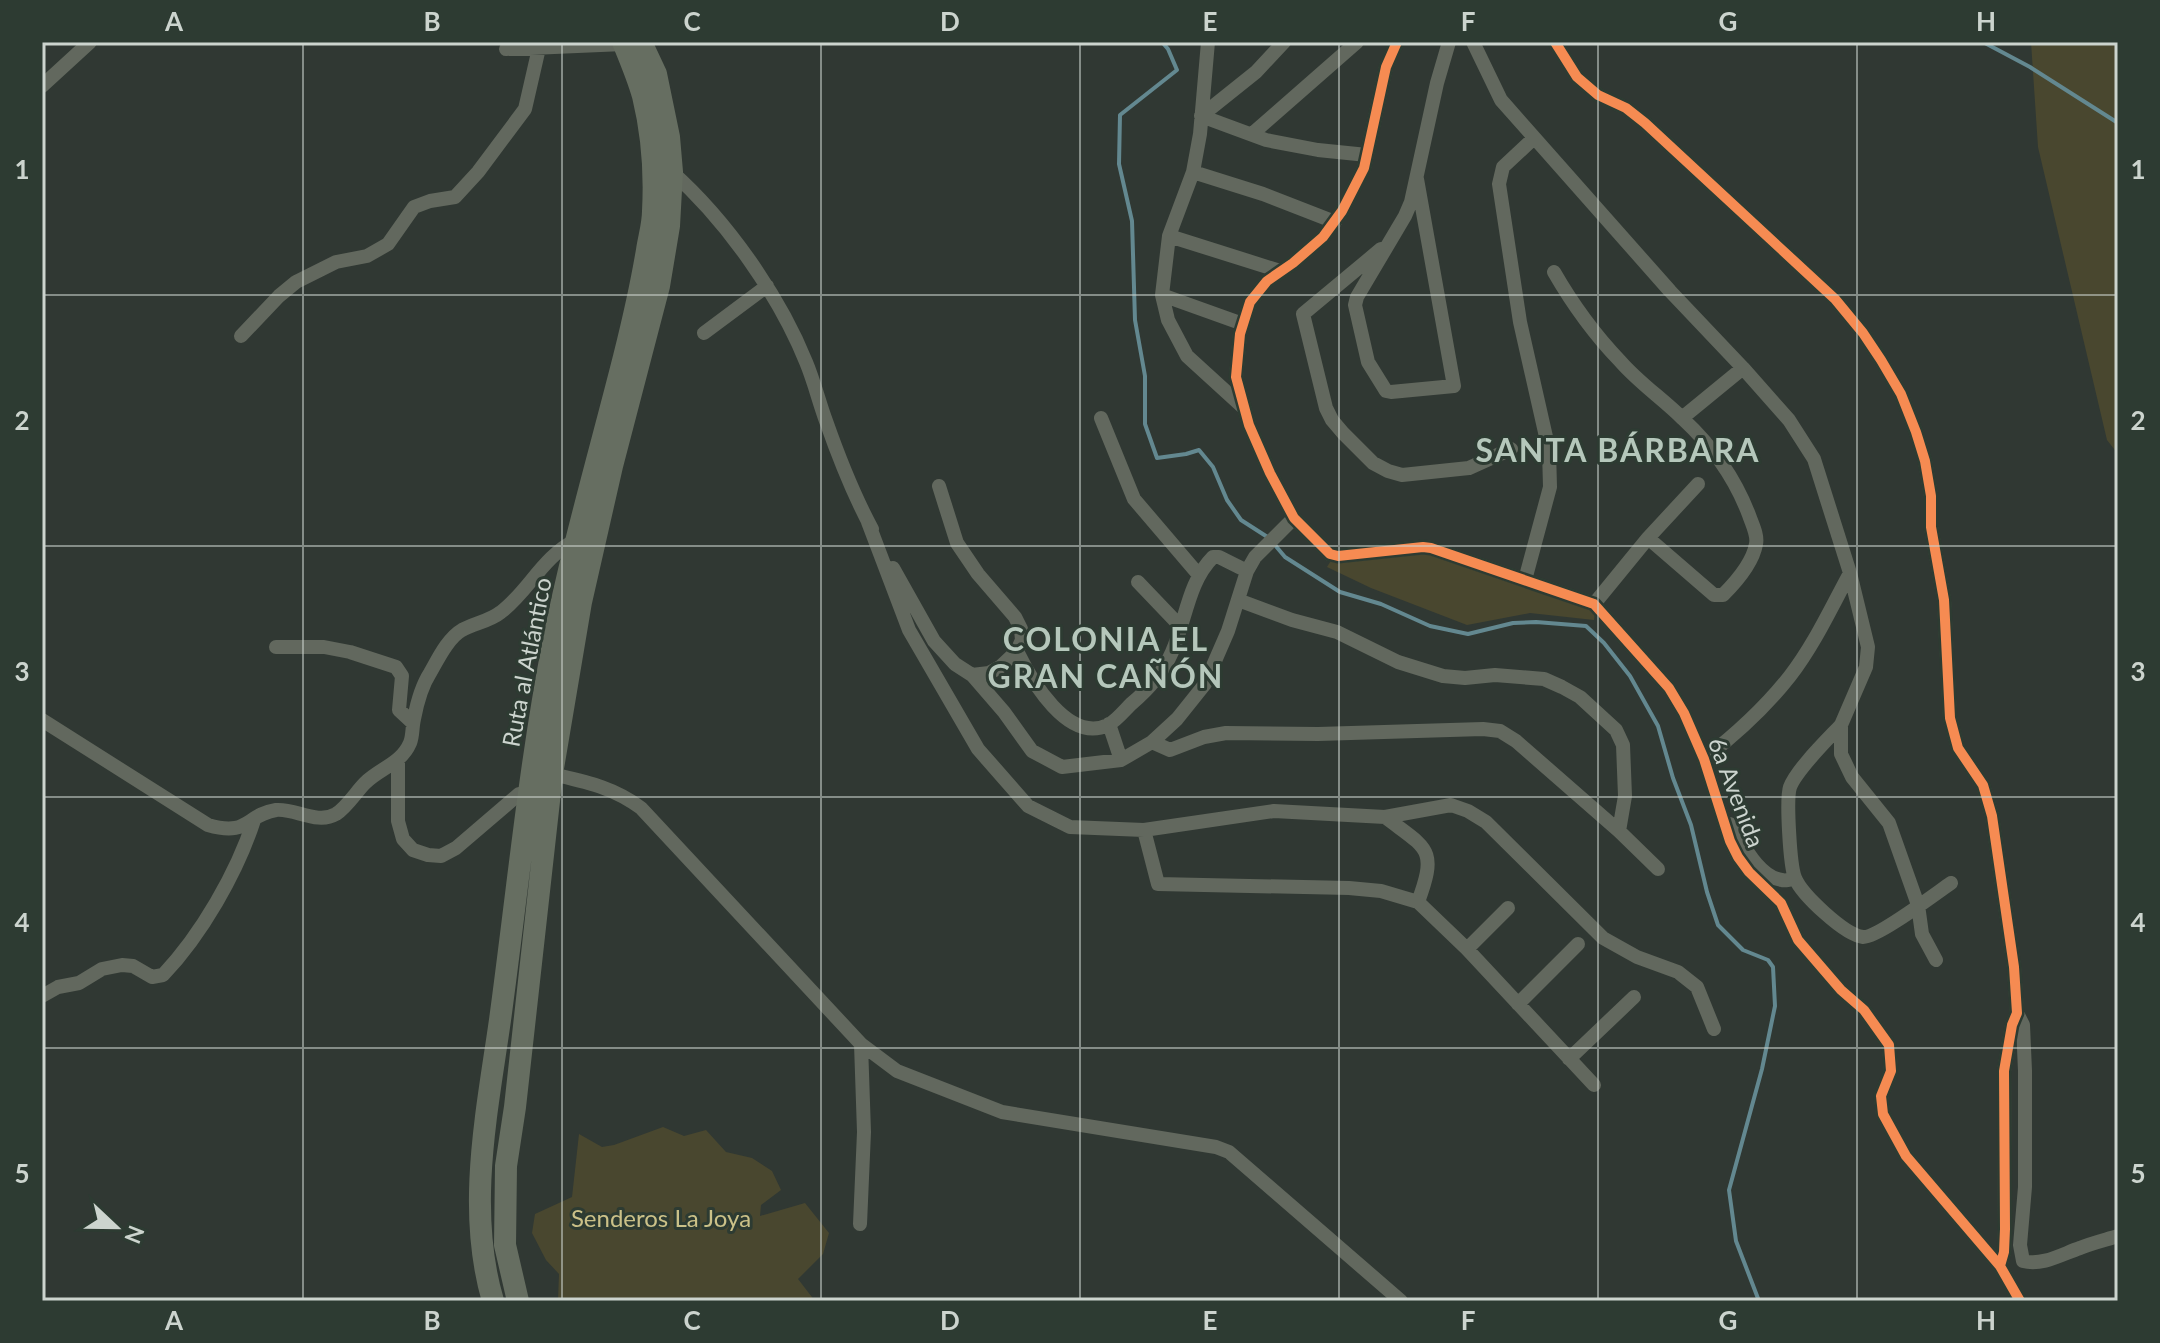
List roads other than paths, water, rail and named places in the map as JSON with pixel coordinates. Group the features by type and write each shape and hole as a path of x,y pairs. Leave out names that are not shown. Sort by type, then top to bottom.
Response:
{"highway":[{"name":"Ruta al Atlántico","path":"518,1301 505,1245 506,1166 552,774 581,602 612,466 659,286 669,226 672,172 669,137 656,74 629,43"},
{"name":"Ruta al Atlántico","path":"493,1301 481,1228 481,1156 529,792 553,644 576,540 644,273 653,213 651,143 643,95 629,43"}],"street":[{"path":"42,86 90,42"},
{"path":"1208,42 1200,134 1193,172 1169,236 1162,295 1168,320 1187,356 1244,408"},
{"path":"1201,116 1256,72 1284,42"},
{"path":"1252,134 1357,42"},
{"name":"6a Avenida","path":"1397,42 1386,67 1364,168 1335,222 1323,237 1267,281 1250,302 1240,334 1236,377 1244,408 1291,522 1330,554 1338,556 1423,547 1594,604 1669,688 1684,713 1704,759 1738,857 1781,903 1798,940 1841,990 1864,1010 1889,1045 1891,1071 1881,1096 1883,1114 1906,1156 2002,1259 2020,1301"},
{"path":"1417,179 1454,386 1391,392 1386,391 1368,362 1355,305 1405,216 1417,179 1449,42"},
{"path":"1473,42 1501,100 1789,420 1814,459 1850,573 1868,647 1866,667 1841,725 1791,786 1788,800 1795,878 1822,911 1851,932 1865,937 1880,933 1951,883"},
{"path":"1555,42 1577,77 1598,95 1626,108 1645,123 1835,299 1863,333 1901,394 1925,461 1931,496 1931,527 1944,600 1950,718 1958,748 1983,785 1992,816 2014,967 2017,1013 2023,1025 2025,1187 2020,1245 2023,1261 2033,1264 2118,1236"},
{"path":"506,49 629,43"},
{"path":"241,336 296,282 336,262 367,256 388,244 414,207 455,197 478,172 525,109 539,48"},
{"path":"1201,116 1266,140 1367,155"},
{"path":"1525,580 1550,487 1549,450 1520,322 1499,184 1503,167 1534,138"},
{"path":"672,172 695,192 767,286 785,316 806,363 845,474 934,641 955,664 972,675 1032,751 1062,767 1121,760 1152,742 1177,719 1205,684 1228,631 1247,571 1255,557 1291,522"},
{"path":"1193,172 1263,194 1335,222"},
{"path":"1169,236 1280,271"},
{"path":"1390,241 1303,314 1326,408 1332,420 1373,463 1402,475 1469,468 1511,449"},
{"path":"1554,272 1573,305 1597,336 1622,364 1709,446 1738,490 1757,542 1751,558 1731,587 1723,595 1714,595 1648,538"},
{"path":"704,333 767,286"},
{"path":"1162,295 1243,324"},
{"path":"1682,418 1743,368"},
{"path":"1101,418 1134,499 1198,574"},
{"path":"1594,604 1648,538 1698,484"},
{"path":"939,486 957,543 1021,629 1022,640 1017,651 1000,667 989,673 972,675"},
{"path":"868,522 909,630 930,668 978,749 1028,806 1070,827 1144,830 1274,811 1385,817 1451,805 1486,822 1603,938 1637,957 1678,972 1697,987 1714,1029"},
{"path":"42,720 208,825 232,830 278,810 323,817 336,814 377,772 398,761 406,751 412,739 413,723 424,684 455,635 500,613 541,569 576,540"},
{"path":"1017,651 1027,673 1049,703 1077,725 1090,729 1109,724 1153,685 1171,654 1198,574 1213,557 1247,571"},
{"path":"1704,759 1733,736 1790,676 1816,637 1850,573"},
{"path":"1138,582 1181,627"},
{"path":"1238,600 1292,620 1337,632 1398,662 1443,676 1465,678 1495,675 1544,679 1580,697 1616,730 1623,745 1625,796 1619,831"},
{"path":"276,647 324,647 396,667 402,676 399,710 413,723"},
{"path":"1109,724 1121,760"},
{"path":"1841,725 1841,754 1852,777 1889,823 1918,905 1922,934 1936,960"},
{"path":"1152,742 1170,750 1204,737 1226,733 1500,731 1516,741 1658,869"},
{"path":"398,761 398,821 403,839 413,850 428,855 441,856 456,848 519,794 529,792"},
{"path":"552,774 605,787 624,795 641,808 861,1044 897,1071 1002,1112 1216,1147 1229,1152 1401,1301"},
{"path":"1721,810 1760,868 1783,881 1795,878"},
{"path":"1385,817 1422,846 1428,858 1428,874 1418,902"},
{"path":"42,996 58,987 79,983 102,969 122,965 133,966 152,977 163,975 208,917 244,850 254,820"},
{"path":"1144,830 1158,884 1349,888 1381,891 1418,902 1467,949 1594,1085"},
{"path":"1467,949 1508,908"},
{"path":"1518,1004 1578,944"},
{"path":"1569,1059 1634,997"},
{"path":"2002,1259 2004,1071 2017,1013"},
{"path":"860,1224 864,1132 861,1044"},
{"path":"2002,1259 2020,1245"},
{"path":"1382,1283 1386,1301"}],"waterway":[{"path":"1162,42 1177,70 1120,115 1119,164 1132,221 1135,320 1145,376 1145,424 1157,458 1199,450 1213,467 1227,500 1241,520 1269,538 1285,557 1340,592 1381,604 1430,626 1468,634 1513,623 1586,626 1630,676 1658,726 1691,825 1718,925 1743,950 1768,960 1773,967 1775,1006 1762,1069 1729,1190 1736,1241 1759,1301"},
{"path":"1983,42 2030,67 2118,123"}],"district":[{"name":"SANTA BÁRBARA","path":"1618,449"},
{"name":"COLONIA EL GRAN CAÑÓN","path":"1106,656"}],"park label":[{"name":"Senderos La Joya","path":"661,1217"}]}
